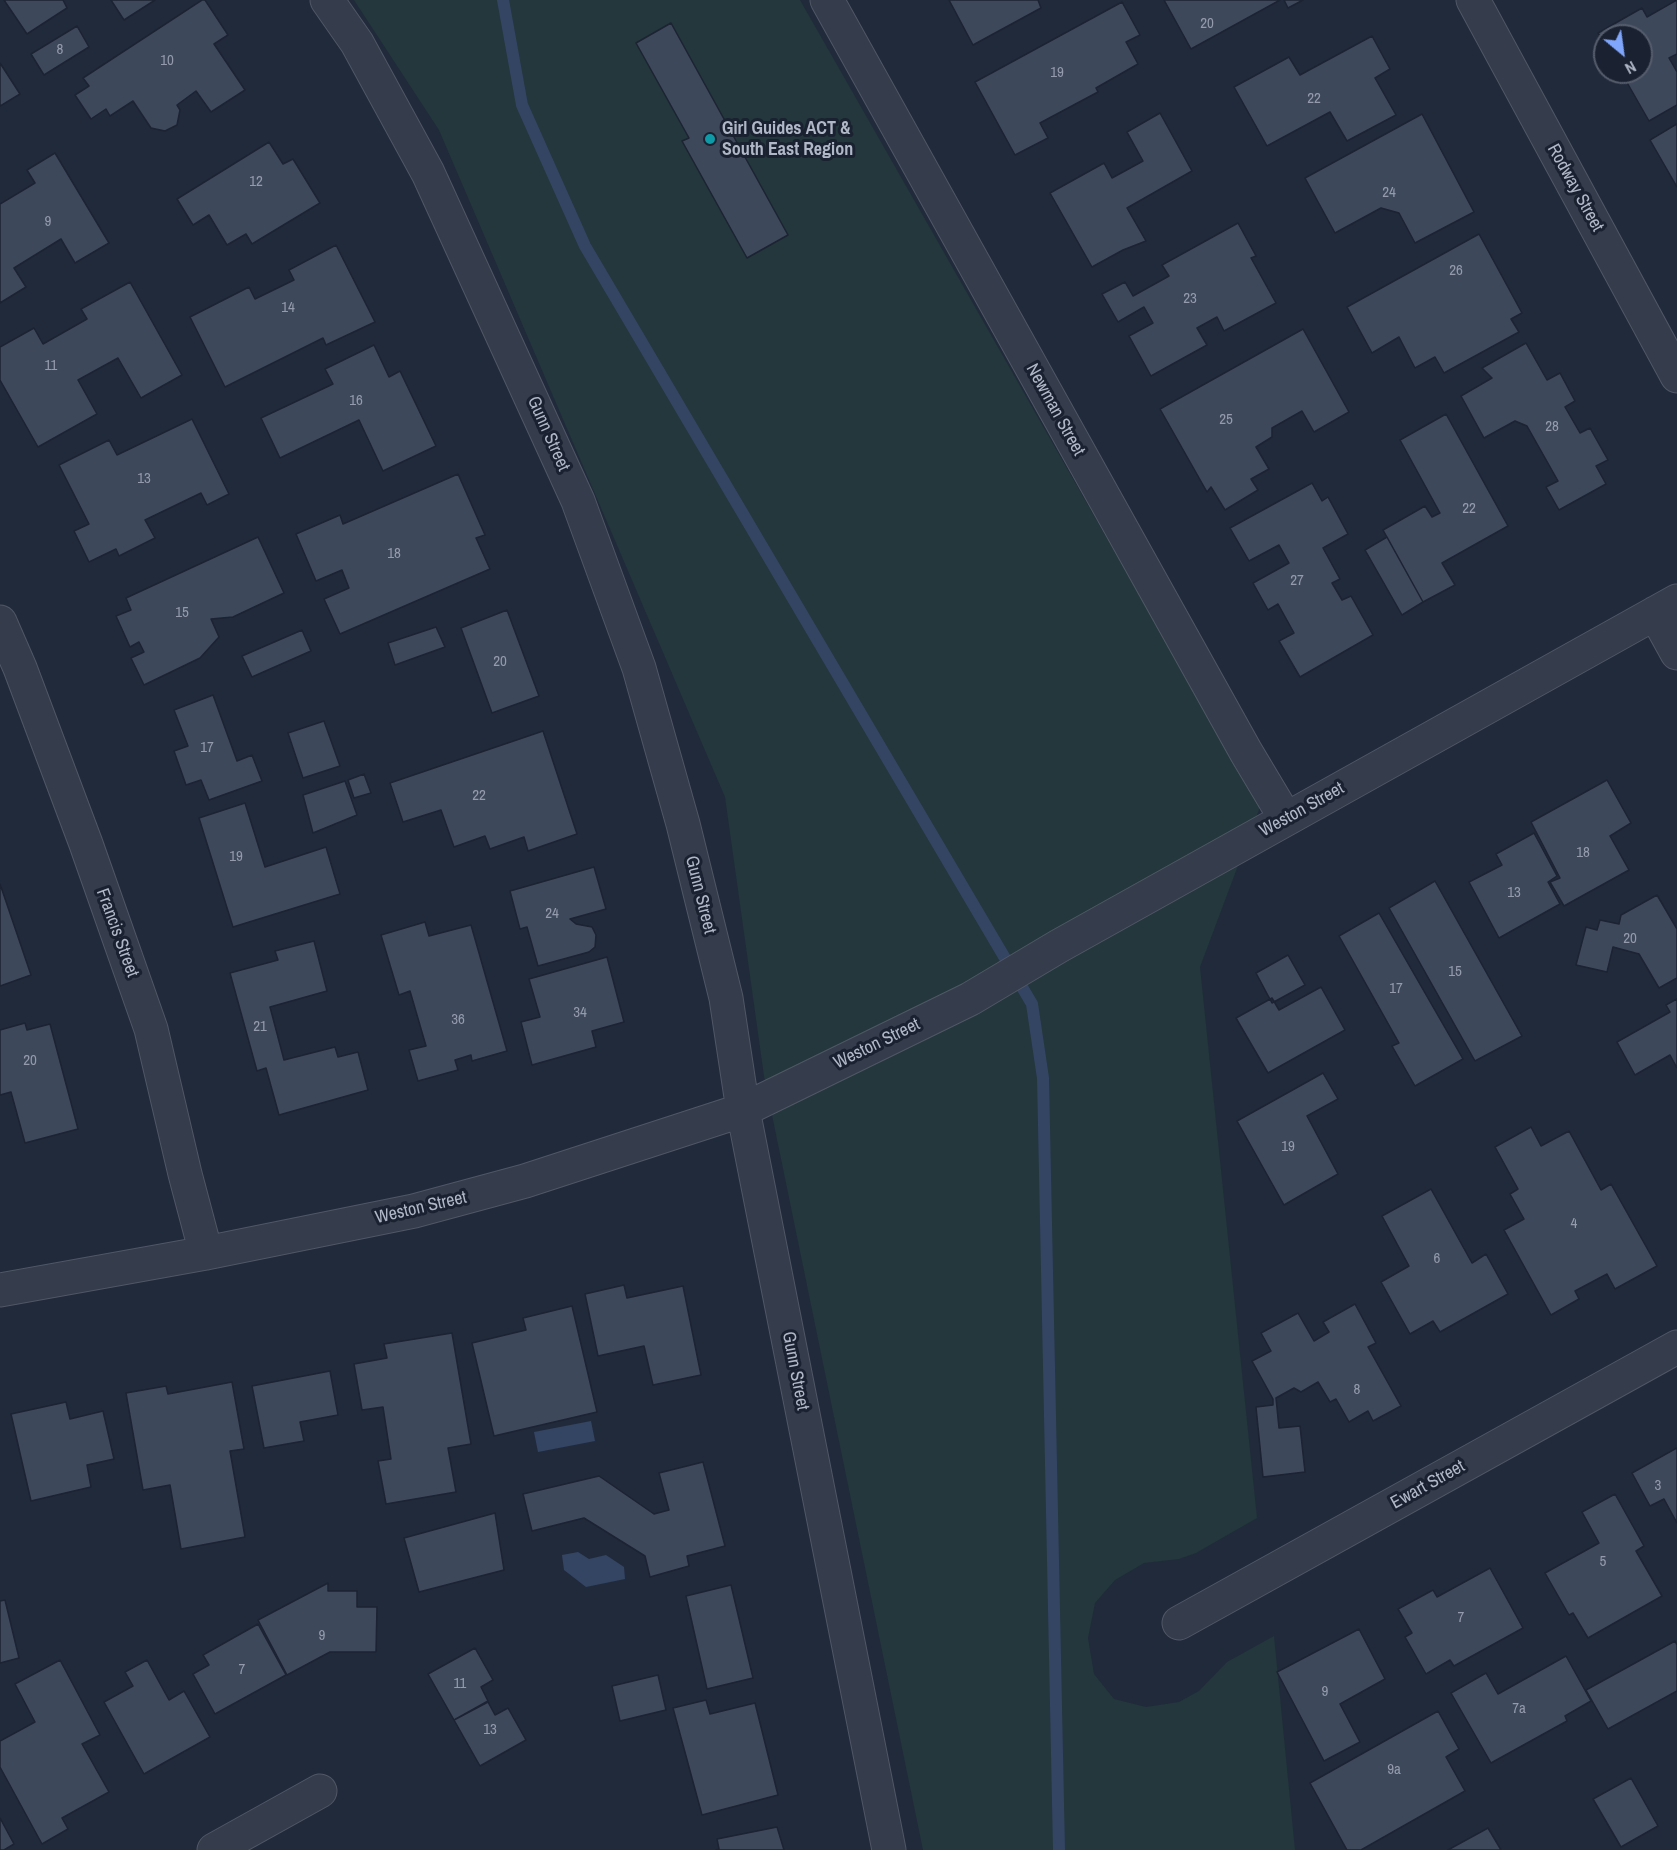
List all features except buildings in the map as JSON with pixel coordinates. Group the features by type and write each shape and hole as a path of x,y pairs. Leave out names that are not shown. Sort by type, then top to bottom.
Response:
{"street":[{"name":"Gunn Street","path":"327,0 357,43 428,173 578,501 639,668 683,824 726,998 743,1110 889,1850"},
{"name":"Newman Street","path":"827,0 1246,752 1286,819"},
{"name":"Rodway Street","path":"1473,0 1677,376"},
{"name":"Weston Street","path":"0,1290 414,1211 525,1181 743,1110 970,999 1059,946 1666,607"},
{"path":"1666,607 1677,653"},
{"name":"Francis Street","path":"0,622 57,767 151,1029 206,1252"},
{"name":"Ewart Street","path":"1179,1623 1677,1347"},
{"path":"214,1850 320,1791"}],"green space":[{"path":"354,0 800,0 1260,807 1200,967 1257,1518 1196,1553 1179,1559 1144,1563 1115,1580 1095,1603 1088,1638 1094,1674 1114,1699 1146,1707 1179,1702 1199,1691 1227,1662 1274,1636 1295,1850 923,1850 764,1076 725,797 439,130"}],"water":[{"path":"591,1421 595,1441 538,1452 534,1432"},
{"path":"578,1552 589,1559 606,1555 624,1567 625,1579 586,1587 564,1570 562,1555"}],"waterway":[{"path":"503,0 522,105 585,246 1032,1004 1043,1078 1059,1850"}],"place":[{"name":"Girl Guides ACT & South East Region","path":"710,139"}]}
